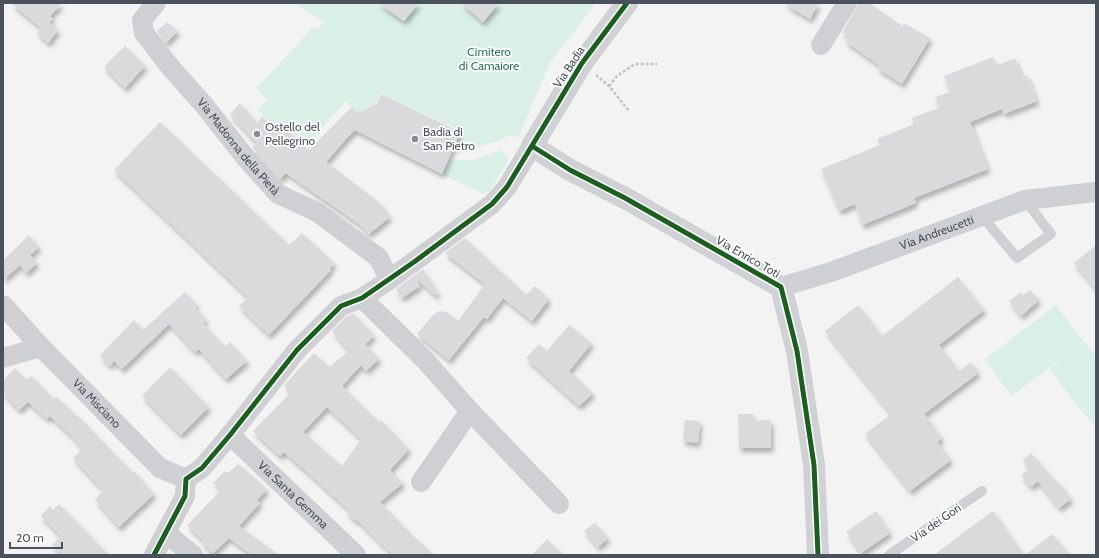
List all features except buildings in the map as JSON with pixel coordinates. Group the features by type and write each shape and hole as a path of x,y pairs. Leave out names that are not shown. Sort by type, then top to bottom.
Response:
{"street":[{"name":"Via Madonna della Pietà","path":"156,3 142,20 144,33 245,157 278,194 317,212 379,258 389,280"},
{"name":"Via Badia","path":"532,146 582,63 628,3"},
{"path":"822,45 847,3"},
{"path":"154,555 184,496 186,480 202,468 297,350 341,306 362,298 389,280 492,204 507,187 532,146"},
{"name":"Via Enrico Toti","path":"532,146 570,170 625,198 781,286 797,351 814,466 818,555"},
{"name":"Via Andreucetti","path":"781,286 831,272 1025,200 1093,196"},
{"path":"362,298 426,360 470,411 559,504"},
{"name":"Via Misciano","path":"3,305 41,347 160,468 186,480"},
{"path":"3,358 41,347"},
{"path":"421,482 470,411"},
{"name":"Via Santa Gemma","path":"230,435 356,555"},
{"path":"166,532 193,555"}],"lane":[{"path":"982,216 1017,258 1051,234 1025,200"},
{"name":"Via dei Gori","path":"889,555 982,491"}],"path":[{"path":"582,63 609,86 629,111"},
{"path":"609,86 617,76 636,64 657,64"}],"green space":[{"name":"Cimitero di Camaiore","path":"294,3 596,3 550,62 518,138 508,135 504,139 460,153 453,152 462,131 380,93 376,104 373,104 367,108 362,117 346,101 307,145 282,123 276,127 258,110 267,100 257,88 312,28 318,28 324,23"},
{"path":"501,150 509,159 489,192 482,193 442,174 449,160 472,160"},
{"path":"1056,305 1083,341 1012,396 984,360"},
{"path":"1084,341 1096,357 1096,429 1049,369"}],"cycle path":[{"path":"154,555 185,496 186,479 202,468 297,350 341,306 362,298 414,262 492,204 507,187 582,63 627,3"},
{"path":"532,146 570,170 625,198 781,287 797,351 814,465 818,555"}],"place":[{"name":"Ostello del Pellegrino","path":"257,134"},
{"name":"Badia di San Pietro","path":"415,139"}]}
